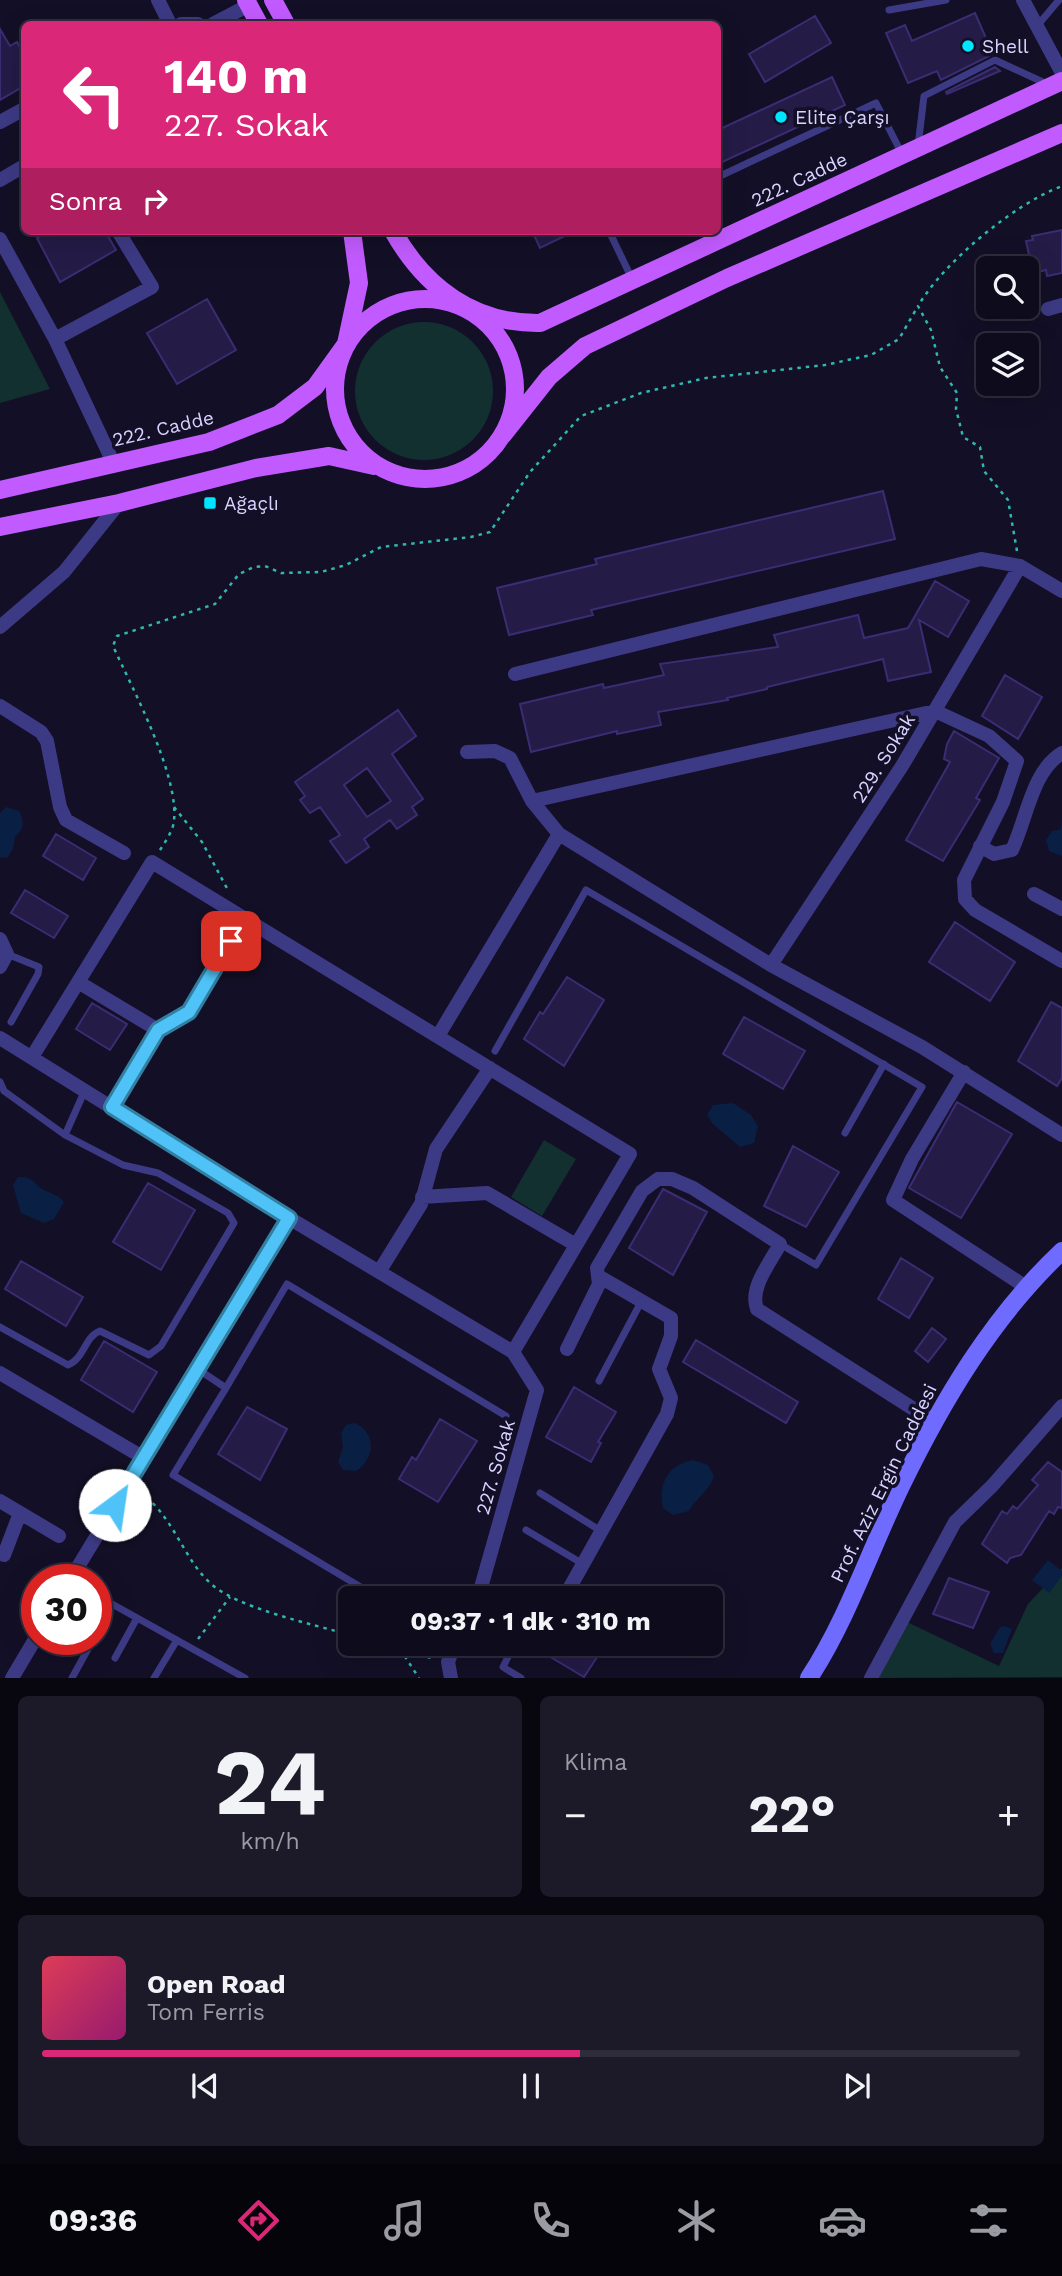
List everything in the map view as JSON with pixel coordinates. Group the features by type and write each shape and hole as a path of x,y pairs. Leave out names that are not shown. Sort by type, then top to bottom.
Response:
{"main road":[{"path":"273,0 284,21"},
{"path":"248,3 257,21"},
{"name":"222. Cadde","path":"472,312 510,323 540,323 1058,80"},
{"path":"0,527 119,503 256,468 329,456 378,466 404,478 433,480 461,472 485,457 550,377 585,346 727,278 1062,133"},
{"path":"353,235 359,284 346,344 337,370 335,397 342,425 356,448 378,466"},
{"path":"395,235 405,253 428,278 494,330 508,354 515,381 514,409 503,435"},
{"path":"346,344 365,321 389,306 408,301 446,301 472,312"},
{"name":"222. Cadde","path":"0,490 209,442 278,415 315,387 346,344"}],"street":[{"path":"159,0 169,21"},
{"path":"1023,0 1058,80"},
{"path":"218,21 248,3"},
{"path":"0,122 21,110"},
{"path":"0,180 21,168"},
{"path":"55,339 152,287 120,235"},
{"path":"0,239 55,339 113,462"},
{"path":"0,627 64,572 119,503"},
{"path":"515,674 981,559 1020,566 1062,591"},
{"name":"229. Sokak","path":"771,965 902,766 1020,566"},
{"path":"0,706 41,732 47,741 60,807 66,820 124,853"},
{"path":"532,801 935,711 989,736 1017,761 1003,802 964,880 965,898 975,910 1062,961"},
{"path":"467,752 495,751 510,758 532,801 559,834 771,965 964,1072 1062,1135"},
{"path":"979,846 994,853 1012,850 1025,822 1039,773 1049,761 1062,752"},
{"path":"438,1036 559,834"},
{"path":"0,1038 289,1218 513,1352 630,1154 152,862 32,1057"},
{"path":"1034,894 1062,909"},
{"path":"112,1107 158,1030 189,1012 244,918"},
{"path":"0,939 4,960"},
{"path":"78,982 158,1030"},
{"path":"379,1272 402,1238 422,1197 436,1149 491,1068"},
{"path":"964,1072 912,1159 893,1200 1026,1287"},
{"path":"571,1586 667,1414 671,1398 659,1369 671,1336 671,1318 600,1277 597,1268 642,1191 658,1179 672,1179 693,1188 780,1244 755,1290 757,1309 934,1422"},
{"path":"422,1197 487,1193 576,1245"},
{"path":"80,1564 289,1218"},
{"name":"Prof. Aziz Ergin Caddesi","path":"809,1678 831,1644 901,1486 957,1378 1026,1287 1062,1251"},
{"path":"566,1349 600,1277"},
{"name":"227. Sokak","path":"481,1586 537,1390 513,1352"},
{"path":"0,1373 144,1458"},
{"path":"871,1678 954,1522 992,1486 1062,1406"},
{"path":"0,1501 59,1536"},
{"path":"1,1556 20,1513"},
{"path":"12,1678 26,1655"},
{"path":"450,1656 448,1662 451,1678"}],"lane":[{"path":"889,10 946,0"},
{"path":"1036,27 1059,0"},
{"path":"910,151 924,96 995,60 1058,80"},
{"path":"721,176 876,103 910,151"},
{"path":"611,235 634,281"},
{"path":"495,1051 586,890 922,1087 816,1265 780,1244"},
{"path":"4,960 39,967 38,974 11,1022"},
{"path":"845,1133 884,1064"},
{"path":"0,1082 4,1090 65,1135 123,1165 158,1173 228,1213 234,1223 161,1346 149,1355 100,1331 94,1333 75,1362 68,1365 0,1327"},
{"path":"65,1135 85,1090"},
{"path":"359,1586 173,1475 287,1284 506,1416"},
{"path":"599,1381 641,1301"},
{"path":"199,1370 226,1388"},
{"path":"540,1493 601,1531"},
{"path":"526,1530 583,1564"},
{"path":"112,1604 245,1678"},
{"path":"115,1658 137,1618"},
{"path":"155,1678 177,1640"},
{"path":"72,1678 85,1655"},
{"path":"508,1656 503,1667 521,1678"}],"path":[{"path":"152,862 174,825 174,807 163,761 113,646 117,636 215,604 239,574 254,567 265,566 281,573 321,572 346,565 381,547 471,537 490,532 530,472 581,416 641,393 706,378 825,365 871,355 899,339 930,285 983,237 1044,193 1062,186"},
{"path":"918,306 931,330 940,368 957,393 956,409 963,438 980,447 984,471 1008,500 1020,566"},
{"path":"174,807 202,842 244,918"},
{"path":"128,1483 155,1503 208,1581 230,1597 338,1631"},
{"path":"192,1648 230,1597"},
{"path":"405,1656 419,1678"},
{"path":"426,1656 448,1662"}],"green space":[{"path":"0,292 50,389 0,403"},
{"path":"424,322 450,327 473,342 488,365 493,391 488,417 473,440 450,455 424,460 398,455 375,440 360,417 355,391 360,365 375,342 398,327"},
{"path":"544,1140 576,1159 542,1216 511,1197"},
{"path":"1062,1568 1062,1677 879,1678 907,1622 999,1666 1028,1604"}],"water":[{"path":"6,807 19,811 23,822 7,858 0,857 0,813"},
{"path":"1062,816 1062,856 1049,851 1046,840 1052,831 1061,829"},
{"path":"733,1103 751,1115 758,1126 754,1143 740,1147 713,1124 707,1115 713,1105"},
{"path":"18,1177 30,1179 64,1202 54,1219 44,1223 21,1213 13,1185"},
{"path":"355,1423 367,1433 370,1453 356,1471 343,1470 338,1462 343,1447 341,1433 346,1425"},
{"path":"693,1460 708,1465 714,1476 689,1511 673,1515 663,1508 664,1483 677,1466"},
{"path":"1048,1560 1062,1571 1062,1576 1049,1593 1032,1580"},
{"path":"1000,1627 1012,1629 1003,1653 994,1653 990,1644"}],"building":[{"path":"975,13 993,54 941,80 937,71 908,83 886,33 905,25 912,41"},
{"path":"815,16 831,43 765,82 749,54"},
{"path":"0,29 10,46 17,42 21,49 21,88 0,100"},
{"path":"995,67 1000,71 947,94 946,92"},
{"name":"Elite Çarşı","path":"832,77 845,105 721,163 721,129"},
{"path":"1062,230 1062,273 1047,276 1046,270 1039,272 1039,256 1029,256 1026,241 1033,240 1032,236"},
{"path":"42,235 107,235 116,250 60,282 37,238"},
{"path":"534,235 567,235 540,248"},
{"path":"207,299 236,350 177,384 147,333"},
{"path":"883,491 895,539 591,610 593,615 509,635 497,588 597,564 595,559"},
{"path":"935,581 969,601 948,637 919,620 931,672 888,681 883,659 767,687 727,698 728,700 658,712 661,725 617,734 617,731 531,752 520,704 603,684 604,688 664,675 660,664 778,647 774,635 858,615 864,638 908,628"},
{"path":"1005,675 1042,697 1018,739 982,716"},
{"path":"398,710 416,736 392,754 423,799 412,807 417,815 397,829 390,820 364,839 369,847 346,863 330,841 340,835 320,807 310,813 300,800 305,796 295,782","holes":["367,768 391,801 367,817 344,785"]},
{"path":"954,731 999,758 976,798 980,800 943,861 906,840 950,762 944,759 947,744"},
{"path":"56,834 96,858 83,880 43,856"},
{"path":"25,890 68,916 54,938 11,913"},
{"path":"955,922 1015,962 990,1001 929,962"},
{"path":"567,977 604,1000 564,1066 524,1039 540,1012 543,1014"},
{"path":"1051,1002 1062,1008 1062,1078 1057,1086 1018,1061"},
{"path":"92,1003 127,1024 110,1050 76,1029"},
{"path":"744,1017 805,1051 783,1089 723,1054"},
{"path":"957,1102 1012,1134 961,1218 909,1188"},
{"path":"793,1146 839,1172 806,1227 764,1206"},
{"path":"148,1183 195,1210 161,1270 113,1242"},
{"path":"663,1189 707,1212 673,1275 629,1248"},
{"path":"901,1258 933,1278 909,1318 878,1299"},
{"path":"21,1261 83,1297 66,1326 5,1289"},
{"path":"932,1328 946,1339 928,1362 915,1351"},
{"path":"696,1340 798,1402 786,1423 683,1362"},
{"path":"104,1341 157,1372 133,1412 81,1380"},
{"path":"574,1387 616,1412 598,1442 601,1443 591,1462 546,1437"},
{"path":"247,1407 287,1429 260,1480 218,1454"},
{"path":"440,1419 477,1441 438,1502 399,1479 412,1457 416,1460"},
{"path":"1048,1462 1062,1472 1062,1508 1058,1507 1054,1514 1049,1511 1021,1555 1010,1558 1007,1563 982,1544 1002,1511 1007,1514 1013,1506 1017,1509 1038,1485 1032,1480"},
{"path":"949,1578 989,1592 973,1628 933,1614"},
{"path":"549,1656 598,1656 584,1677"}],"place":[{"name":"Shell","path":"968,46"},
{"name":"Elite Çarşı","path":"781,117"},
{"name":"Ağaçlı","path":"210,503"}],"route":[{"path":"115,1505 289,1218 112,1107 158,1030 189,1012 231,941"}]}
